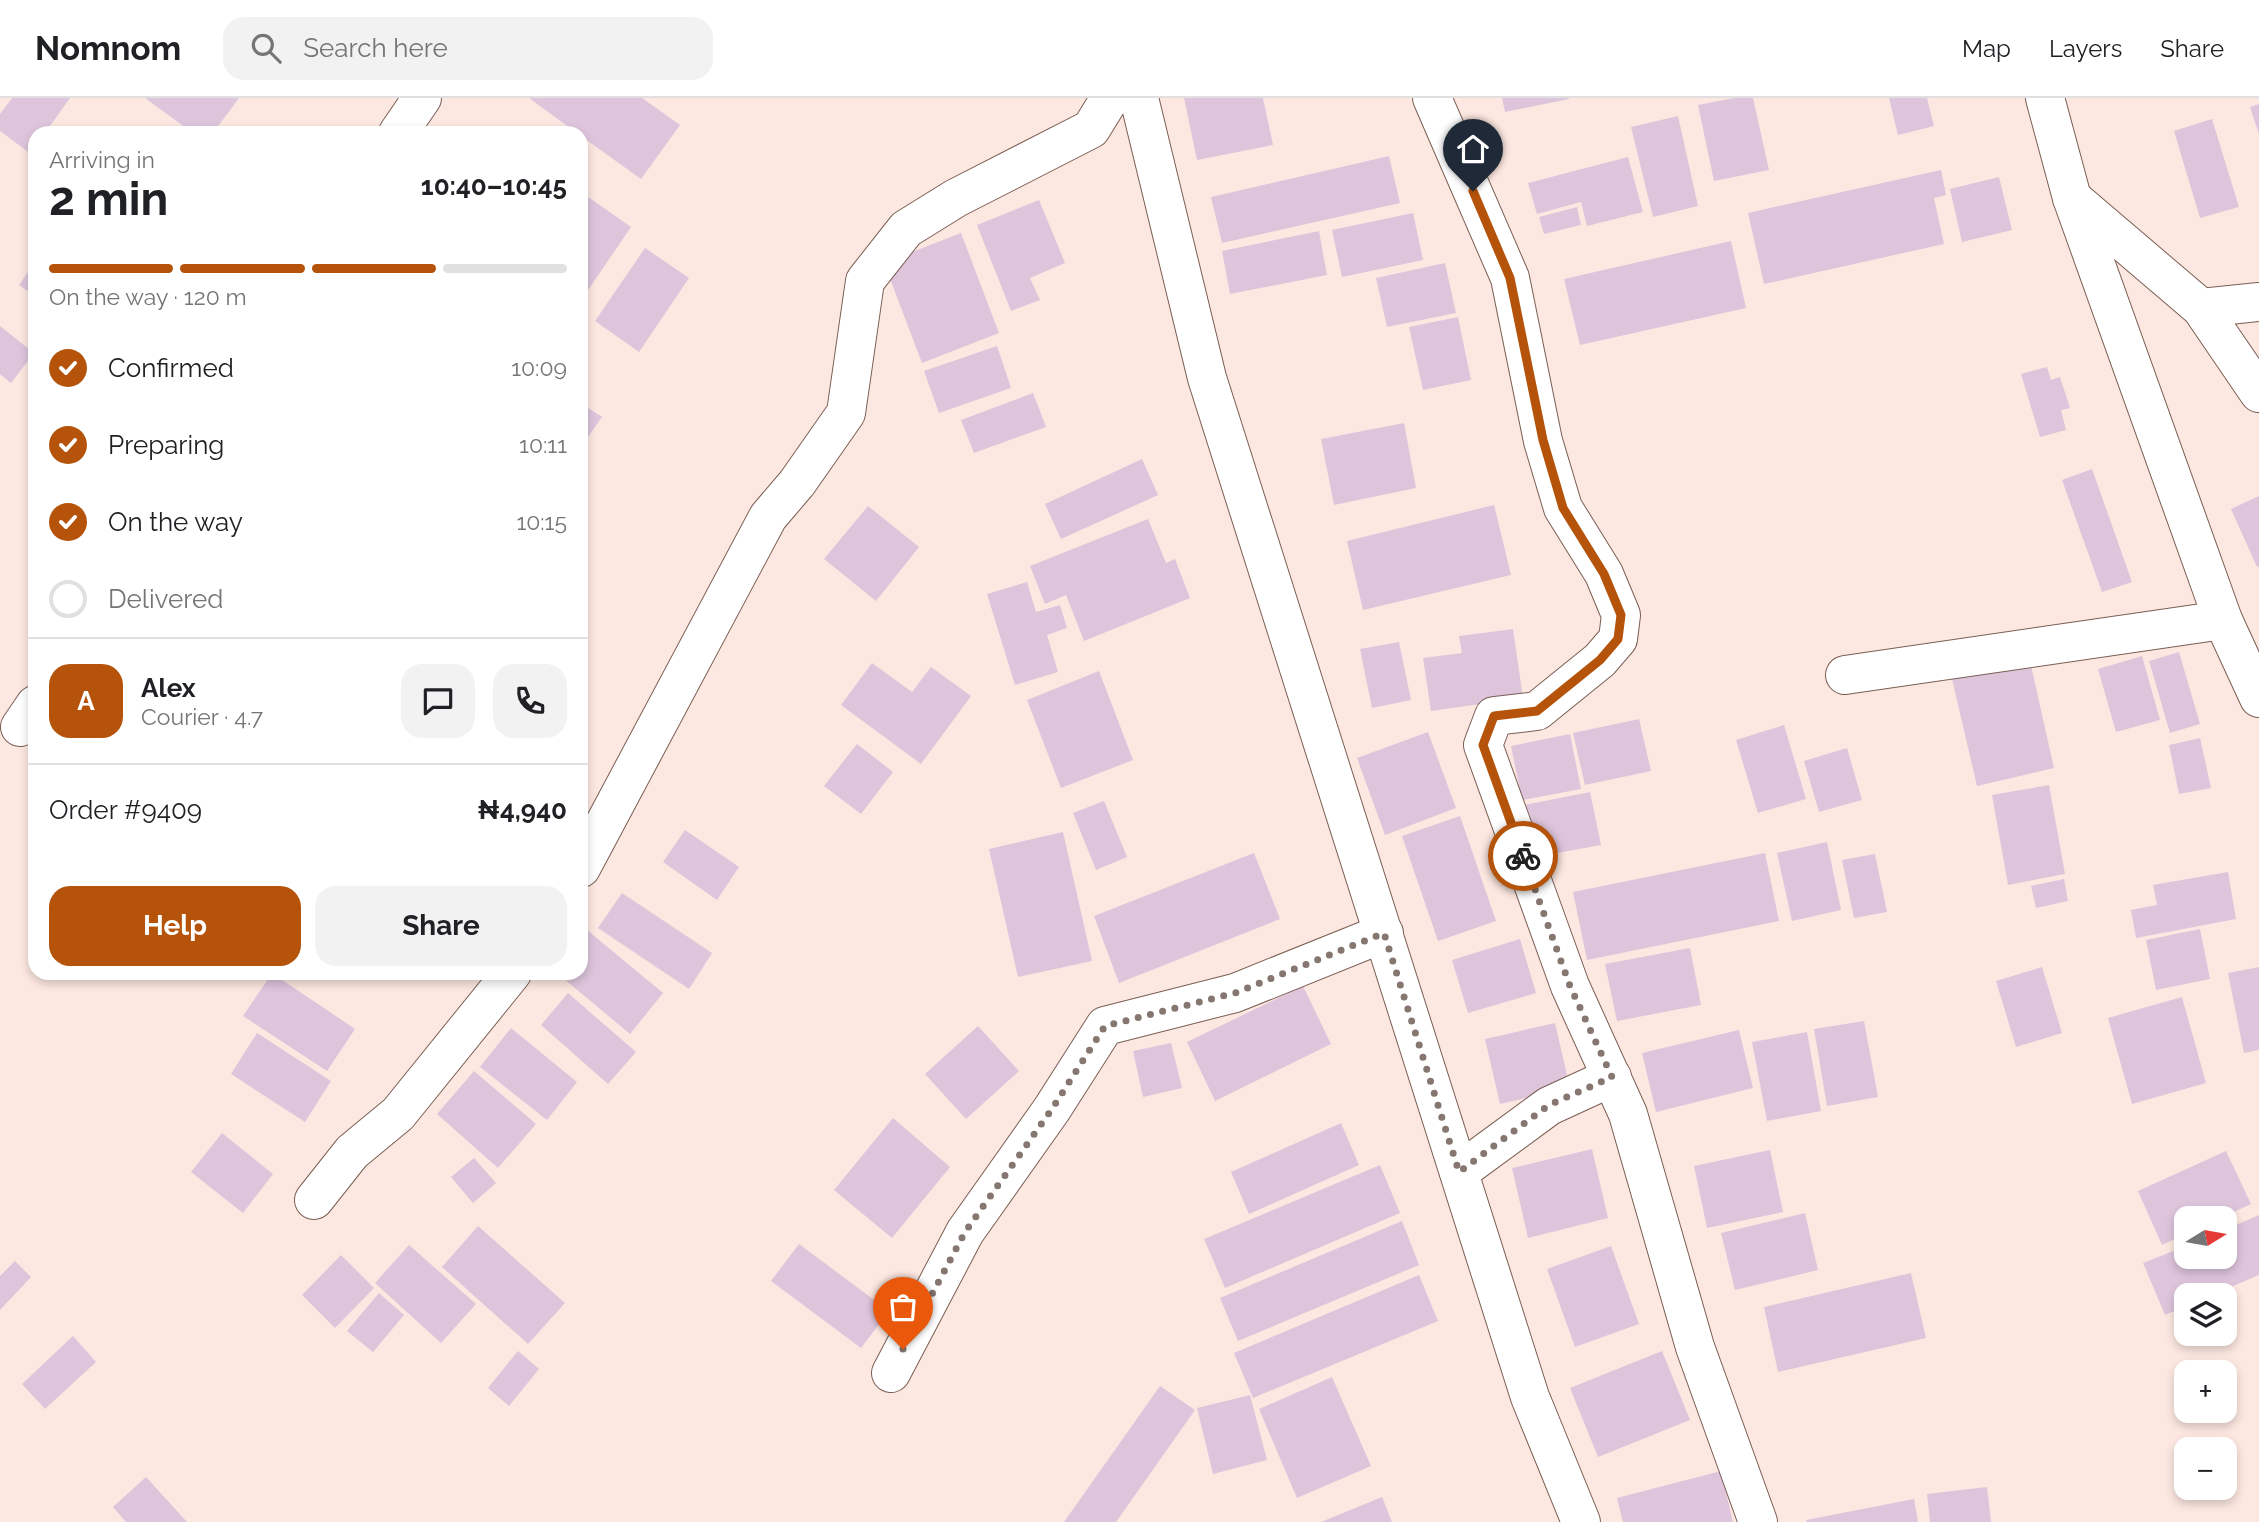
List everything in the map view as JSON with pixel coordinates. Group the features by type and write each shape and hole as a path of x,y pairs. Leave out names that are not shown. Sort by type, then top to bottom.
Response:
{"street":[{"path":"403,126 422,98"},
{"path":"588,855 768,517 797,483 846,413 865,281 906,229 956,198 1091,129 1110,98"},
{"path":"1139,98 1207,379 1530,1397 1581,1522"},
{"path":"1432,98 1510,278 1543,440 1563,508 1604,574 1621,615 1618,639 1600,660 1537,711 1494,716 1483,745 1570,986 1628,1114 1695,1347 1758,1522"},
{"path":"2045,98 2072,198 2223,620 2259,698"},
{"path":"2072,198 2201,308 2259,394"},
{"path":"2201,308 2259,302"},
{"path":"1845,676 2223,620"},
{"path":"891,1373 965,1232 1052,1109 1105,1026 1235,993 1384,933"},
{"path":"314,1200 352,1152 398,1114 506,980"},
{"path":"1459,1172 1549,1105 1612,1077"}],"building":[{"path":"12,98 70,98 50,126 28,126 28,152 0,131 0,114"},
{"path":"145,98 239,98 218,126 183,126"},
{"path":"529,98 642,98 680,125 641,179 588,141 588,126 567,126"},
{"path":"1184,98 1263,98 1273,145 1197,160"},
{"path":"1502,98 1569,98 1569,99 1505,112"},
{"path":"1734,98 1753,98 1769,170 1714,181 1698,105"},
{"path":"1889,98 1927,98 1934,126 1898,135"},
{"path":"2259,104 2259,134 2250,107"},
{"path":"1678,116 1698,206 1653,217 1631,127"},
{"path":"2212,119 2239,207 2200,218 2174,131"},
{"path":"1389,156 1400,203 1222,243 1211,197"},
{"path":"1628,157 1643,212 1587,226 1581,202 1537,214 1528,183"},
{"path":"1941,170 1946,195 1934,198 1944,244 1764,284 1748,213"},
{"path":"1999,177 2012,230 1962,242 1950,189"},
{"path":"588,197 631,227 588,290"},
{"path":"1039,200 1065,263 1030,278 1040,300 1011,311 977,225"},
{"path":"1577,207 1581,225 1544,234 1539,217"},
{"path":"1413,213 1423,260 1342,277 1332,230"},
{"path":"1319,231 1327,275 1230,294 1222,251"},
{"path":"961,233 999,333 922,363 884,263"},
{"path":"1731,241 1746,308 1580,345 1564,279"},
{"path":"645,248 689,278 639,352 595,321"},
{"path":"1445,263 1456,313 1387,327 1376,278"},
{"path":"28,272 28,291 19,285"},
{"path":"1458,317 1471,380 1423,390 1409,327"},
{"path":"0,326 28,348 28,361 11,383 0,374"},
{"path":"997,346 1011,388 939,413 924,371"},
{"path":"2047,367 2051,380 2060,377 2070,408 2061,410 2066,430 2040,437 2021,374"},
{"path":"1033,393 1046,427 974,453 961,420"},
{"path":"588,408 602,417 588,437"},
{"path":"1404,423 1416,488 1334,505 1321,439"},
{"path":"1142,459 1158,495 1061,539 1045,504"},
{"path":"2092,469 2132,582 2102,592 2062,480"},
{"path":"2259,496 2259,566 2257,567 2231,509"},
{"path":"1494,505 1511,575 1363,610 1347,541"},
{"path":"868,506 919,547 876,601 824,559"},
{"path":"1148,519 1166,563 1175,559 1190,598 1084,641 1066,595 1045,604 1030,566"},
{"path":"1027,582 1036,612 1060,605 1067,628 1047,635 1058,672 1015,685 987,594"},
{"path":"1513,629 1523,698 1431,711 1423,658 1462,653 1459,636"},
{"path":"1399,642 1411,700 1372,708 1360,649"},
{"path":"2179,652 2200,724 2170,733 2149,661"},
{"path":"2142,656 2160,720 2116,732 2098,669"},
{"path":"2030,661 2054,768 1977,786 1952,679"},
{"path":"872,663 912,692 931,667 971,696 921,764 841,705"},
{"path":"1099,671 1133,760 1061,788 1027,700"},
{"path":"1639,719 1651,771 1585,785 1573,733"},
{"path":"1784,725 1806,799 1758,813 1736,740"},
{"path":"1428,732 1456,808 1385,835 1357,758"},
{"path":"1570,734 1581,789 1522,800 1511,746"},
{"path":"2200,738 2211,788 2179,794 2169,745"},
{"path":"857,744 893,772 861,814 824,786"},
{"path":"1847,748 1862,800 1819,812 1804,761"},
{"path":"2049,785 2065,874 2008,885 1992,795"},
{"path":"1590,792 1601,845 1535,857 1524,805"},
{"path":"1104,801 1127,857 1096,870 1073,813"},
{"path":"1460,816 1496,921 1438,941 1402,836"},
{"path":"685,830 739,867 717,900 663,862"},
{"path":"1063,832 1092,961 1018,977 989,849"},
{"path":"1827,842 1841,910 1792,921 1777,853"},
{"path":"1254,853 1280,919 1119,983 1094,916"},
{"path":"1765,853 1779,921 1587,960 1573,892"},
{"path":"1875,854 1887,912 1854,918 1842,860"},
{"path":"2228,872 2236,919 2136,938 2131,910 2157,905 2153,885"},
{"path":"2064,879 2068,901 2036,908 2031,886"},
{"path":"622,893 712,953 689,989 598,928"},
{"path":"2200,929 2210,979 2156,990 2146,940"},
{"path":"588,931 663,993 630,1034 565,980 588,980"},
{"path":"1520,939 1536,993 1468,1013 1452,960"},
{"path":"1690,948 1701,1005 1617,1021 1605,964"},
{"path":"2042,967 2062,1033 2016,1047 1996,981"},
{"path":"2259,967 2259,1050 2244,1053 2228,973"},
{"path":"267,980 282,980 355,1029 327,1071 243,1016"},
{"path":"1303,986 1331,1044 1215,1101 1187,1042"},
{"path":"568,993 636,1052 608,1084 541,1025"},
{"path":"2182,997 2206,1083 2132,1104 2108,1018"},
{"path":"1864,1021 1878,1097 1827,1106 1814,1029"},
{"path":"1555,1023 1570,1088 1500,1104 1485,1039"},
{"path":"978,1026 1019,1071 966,1119 925,1074"},
{"path":"511,1028 577,1082 547,1120 480,1067"},
{"path":"1739,1030 1753,1088 1656,1112 1642,1053"},
{"path":"1807,1032 1821,1111 1767,1121 1752,1042"},
{"path":"257,1033 331,1081 305,1122 231,1074"},
{"path":"1171,1043 1182,1088 1143,1097 1133,1051"},
{"path":"474,1071 536,1124 498,1168 437,1114"},
{"path":"893,1118 950,1167 892,1238 834,1190"},
{"path":"1341,1123 1359,1165 1249,1214 1231,1172"},
{"path":"222,1133 273,1174 243,1213 191,1172"},
{"path":"1592,1149 1608,1218 1528,1238 1512,1168"},
{"path":"1770,1150 1783,1212 1707,1228 1694,1166"},
{"path":"2226,1151 2251,1204 2237,1211 2237,1206 2174,1206 2174,1240 2162,1245 2138,1191"},
{"path":"474,1158 496,1183 473,1203 451,1177"},
{"path":"1380,1165 1400,1213 1225,1288 1204,1239"},
{"path":"1805,1213 1818,1270 1735,1290 1721,1233"},
{"path":"2259,1215 2259,1275 2237,1284 2174,1283 2174,1311 2165,1315 2143,1263 2174,1251 2174,1269 2237,1269 2237,1224"},
{"path":"1402,1221 1419,1265 1238,1341 1220,1298"},
{"path":"478,1226 565,1303 528,1344 442,1267"},
{"path":"799,1244 889,1311 861,1348 771,1281"},
{"path":"409,1245 476,1304 441,1343 375,1283"},
{"path":"1611,1246 1639,1324 1575,1347 1547,1269"},
{"path":"341,1255 374,1288 335,1328 302,1295"},
{"path":"15,1261 31,1277 0,1310 0,1276"},
{"path":"1911,1273 1926,1338 1778,1372 1764,1307"},
{"path":"1419,1275 1438,1321 1253,1398 1234,1353"},
{"path":"379,1293 404,1315 373,1352 347,1331"},
{"path":"73,1336 96,1362 45,1409 22,1384"},
{"path":"518,1351 539,1369 509,1406 488,1388"},
{"path":"1662,1351 1690,1420 1598,1457 1570,1388"},
{"path":"1332,1377 1371,1466 1297,1498 1259,1409"},
{"path":"1160,1386 1195,1410 1116,1522 1064,1522"},
{"path":"1250,1395 1267,1460 1213,1474 1197,1408"},
{"path":"1721,1471 1733,1522 1623,1522 1617,1498"},
{"path":"146,1477 187,1522 126,1522 113,1507"},
{"path":"1987,1487 1991,1522 1930,1522 1927,1494"},
{"path":"1382,1497 1392,1522 1321,1522"},
{"path":"1914,1499 1918,1522 1806,1520"}],"way so far":[{"path":"903,1349 965,1232 1052,1109 1105,1026 1235,993 1384,933 1459,1172 1549,1105 1612,1077 1570,986 1523,856"}],"route":[{"path":"1473,191 1510,278 1543,440 1563,508 1604,574 1621,615 1618,639 1600,660 1537,711 1494,716 1483,745 1523,856"}]}
